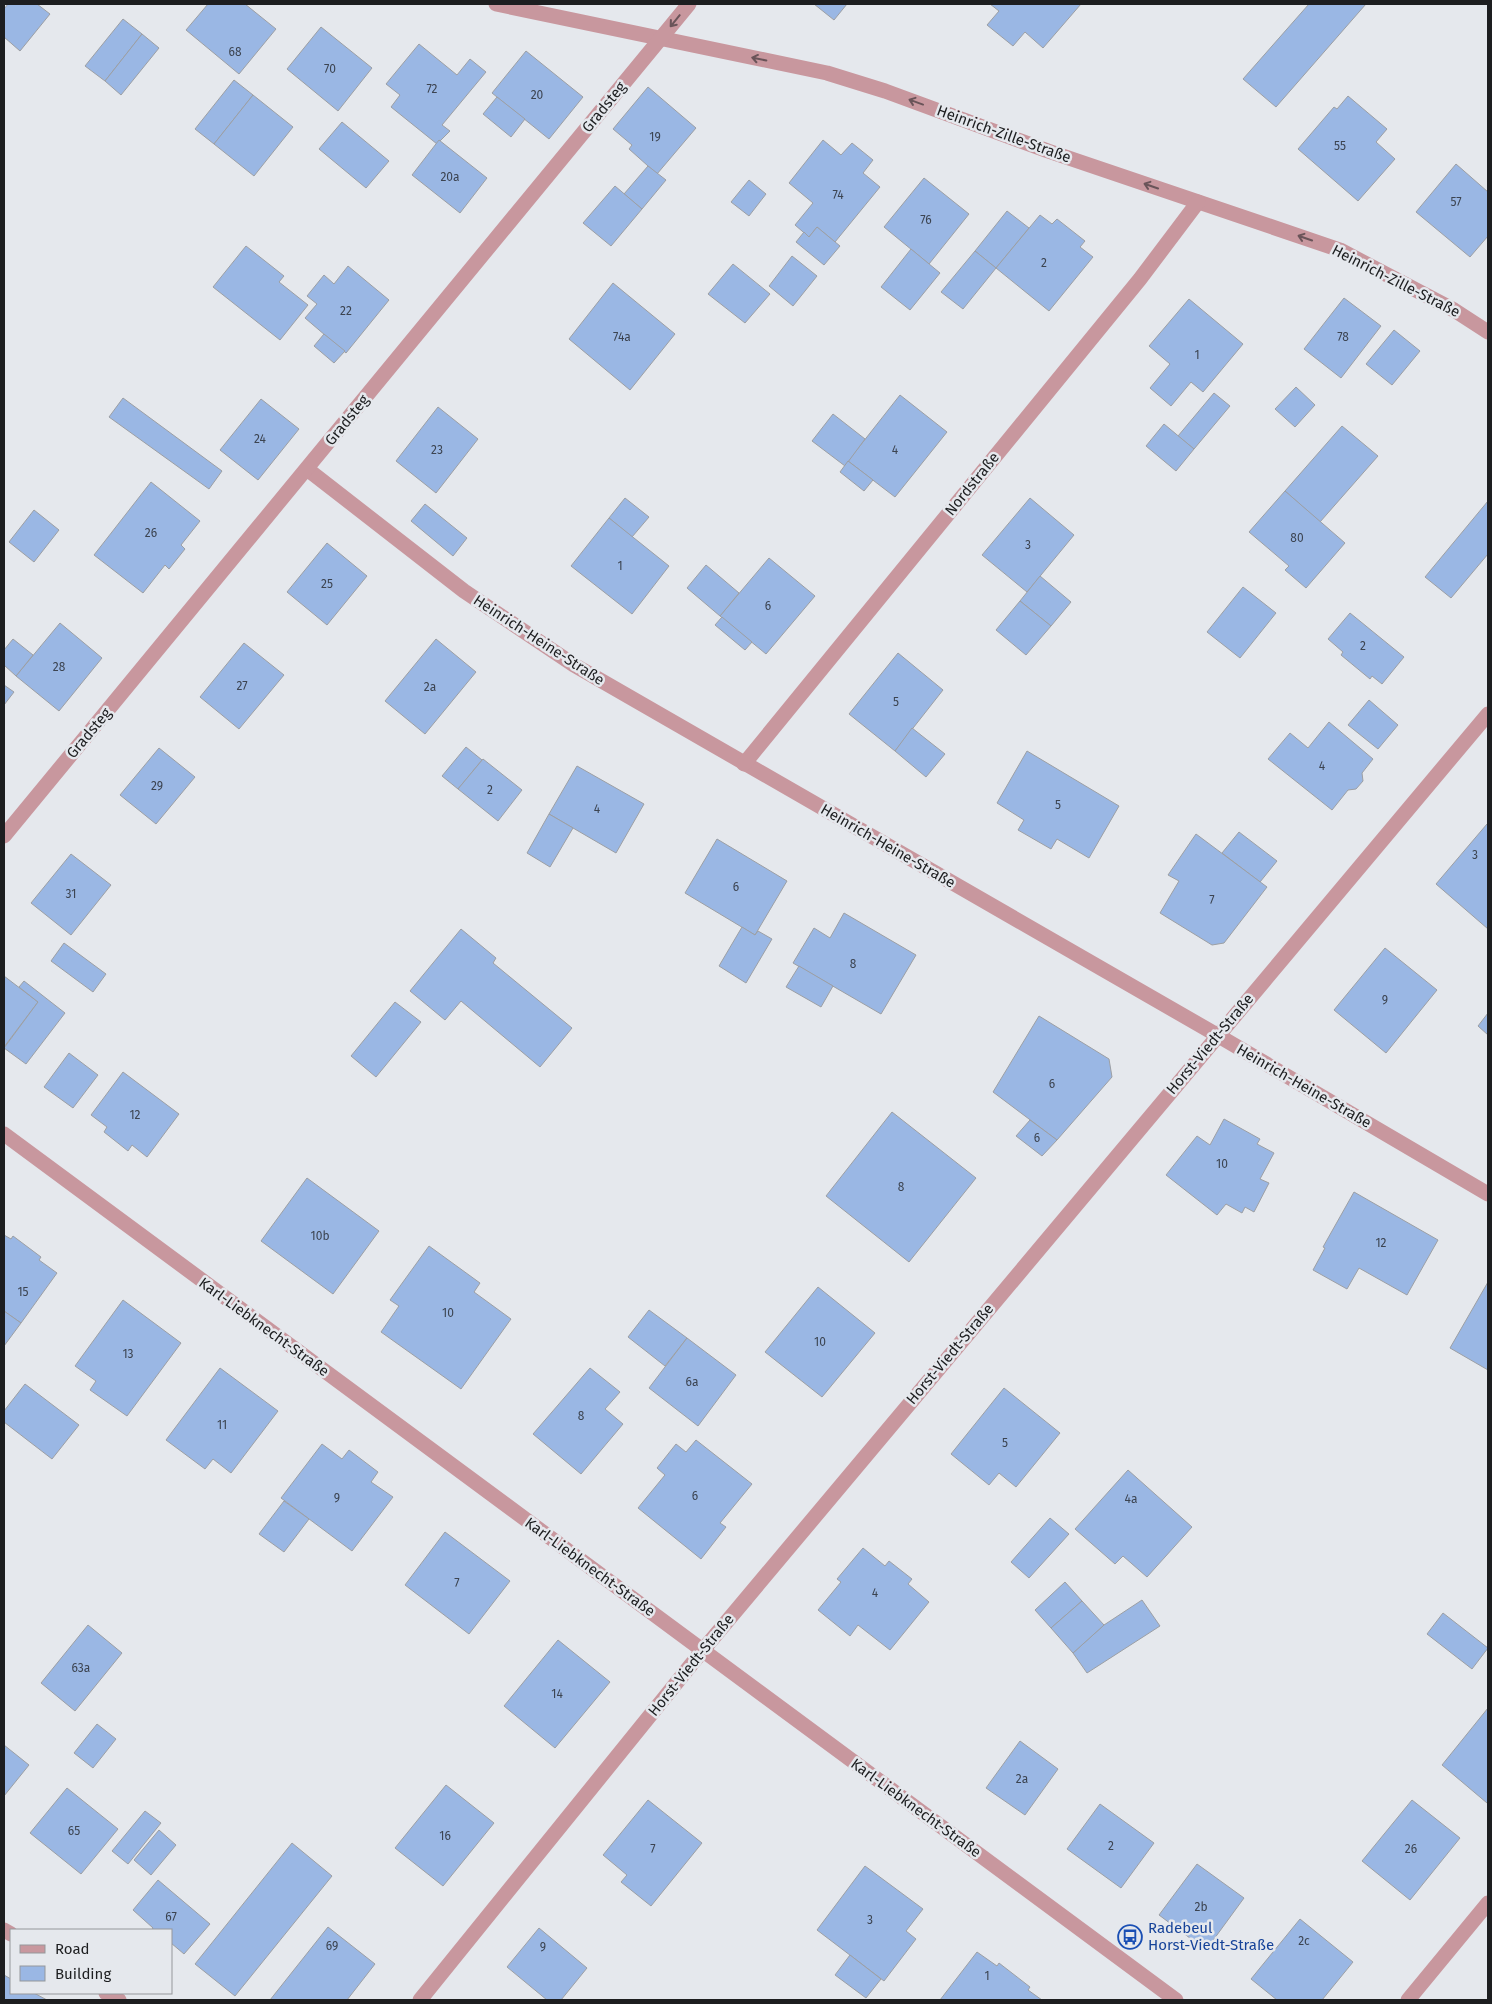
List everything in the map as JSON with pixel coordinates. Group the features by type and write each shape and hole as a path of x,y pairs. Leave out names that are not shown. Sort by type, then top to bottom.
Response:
{"street":[{"name":"Heinrich-Zille-Straße","path":"496,4 662,37 827,73 865,85 1340,250 1454,310 1488,332"},
{"name":"Gradsteg","path":"4,836 689,4"},
{"name":"Nordstraße","path":"744,764 1140,279 1198,202"},
{"name":"Heinrich-Heine-Straße","path":"307,468 464,591 574,666 1217,1035 1488,1194"},
{"name":"Horst-Viedt-Straße","path":"420,2000 703,1650 1488,714"},
{"name":"Karl-Liebknecht-Straße","path":"4,1134 1176,2000"},
{"path":"1408,2000 1488,1902"},
{"path":"108,1994 119,2000"}],"building":[{"path":"8,4 37,4 50,14 20,51 4,37 4,9"},
{"path":"208,4 245,4 276,29 239,74 186,30"},
{"path":"814,4 847,4 834,20"},
{"path":"990,4 1081,4 1043,48 1025,32 1013,46 987,25 999,11"},
{"path":"1309,4 1366,4 1276,107 1243,79"},
{"path":"123,19 142,34 105,81 85,66"},
{"path":"321,27 372,68 338,111 287,69"},
{"path":"142,34 159,48 121,95 105,81"},
{"path":"419,44 457,75 470,59 486,72 442,125 450,131 437,144 391,107 400,95 386,84"},
{"path":"526,51 583,97 549,139 492,93"},
{"path":"234,80 253,95 214,144 195,129"},
{"path":"648,87 696,128 657,174 629,149 632,145 613,129"},
{"path":"253,95 293,127 254,176 214,144"},
{"path":"1348,96 1387,129 1376,142 1395,159 1358,201 1298,149 1334,107 1337,109"},
{"path":"497,97 525,119 511,137 483,114"},
{"path":"342,122 389,161 366,188 319,149"},
{"path":"439,140 487,178 460,213 412,175"},
{"path":"823,140 841,155 852,143 873,160 863,173 880,187 835,242 817,227 809,237 795,225 813,203 789,183"},
{"path":"1456,164 1488,192 1488,236 1470,257 1416,212"},
{"path":"648,166 666,180 642,209 624,194"},
{"path":"924,178 969,214 929,264 884,227"},
{"path":"749,180 766,194 749,216 731,202"},
{"path":"615,186 642,209 611,246 583,223"},
{"path":"1007,211 1029,228 996,268 975,251"},
{"path":"1040,215 1052,224 1057,219 1085,241 1080,247 1093,257 1049,311 996,268"},
{"path":"817,227 840,246 824,265 796,242 804,232 809,237"},
{"path":"246,246 284,276 279,282 308,305 280,340 213,287"},
{"path":"911,249 940,273 910,310 881,287"},
{"path":"975,251 996,268 963,309 941,292"},
{"path":"792,256 817,276 793,306 769,286"},
{"path":"733,264 770,294 745,323 708,294"},
{"path":"348,266 389,300 346,353 305,318 317,304 307,296 324,275 334,284"},
{"path":"613,283 675,334 630,390 569,339"},
{"path":"1344,298 1381,326 1341,378 1304,349"},
{"path":"1189,299 1243,344 1203,392 1191,382 1171,406 1150,388 1170,364 1149,346"},
{"path":"1394,330 1420,351 1392,385 1366,364"},
{"path":"324,334 345,351 334,363 314,346"},
{"path":"1296,387 1315,405 1295,427 1275,409"},
{"path":"1214,393 1230,406 1194,449 1178,436"},
{"path":"900,395 947,432 895,497 848,461"},
{"path":"123,398 222,471 209,489 109,417"},
{"path":"261,399 299,429 258,480 220,450"},
{"path":"438,407 478,439 436,493 396,461"},
{"path":"833,414 865,439 845,466 812,441"},
{"path":"1164,424 1194,449 1176,471 1146,446"},
{"path":"1342,426 1378,456 1320,522 1285,491"},
{"path":"848,461 873,480 864,491 840,472"},
{"path":"151,482 200,521 181,545 185,549 169,569 165,565 143,593 94,555"},
{"path":"1285,491 1345,543 1306,588 1285,570 1289,566 1249,532"},
{"path":"625,498 649,517 632,537 609,518"},
{"path":"1030,498 1074,535 1027,592 982,555"},
{"path":"1488,501 1488,554 1451,598 1425,577"},
{"path":"425,504 467,538 453,556 411,521"},
{"path":"34,510 59,530 34,562 9,542"},
{"path":"609,518 669,566 632,614 571,566"},
{"path":"327,543 367,576 327,625 287,592"},
{"path":"769,558 815,596 766,654 720,616"},
{"path":"706,565 739,593 720,616 687,588"},
{"path":"1040,576 1071,602 1051,626 1020,601"},
{"path":"1243,587 1276,613 1240,658 1207,632"},
{"path":"1020,601 1051,626 1026,655 996,630"},
{"path":"1350,613 1404,657 1382,684 1372,676 1370,679 1341,655 1343,652 1328,639"},
{"path":"722,617 752,642 745,650 715,625"},
{"path":"60,623 102,658 59,711 16,676"},
{"path":"13,639 33,655 16,676 4,665 4,650"},
{"path":"436,639 476,672 425,734 385,701"},
{"path":"244,643 284,675 239,729 200,697"},
{"path":"898,653 943,690 895,751 849,714"},
{"path":"4,685 14,692 4,705"},
{"path":"1369,700 1398,725 1378,749 1348,725"},
{"path":"1329,722 1373,759 1362,773 1363,781 1356,789 1348,790 1332,810 1268,759 1290,733 1308,748"},
{"path":"912,728 945,754 926,777 895,751"},
{"path":"466,747 482,760 458,789 442,776"},
{"path":"159,748 195,777 156,824 120,795"},
{"path":"1027,751 1119,806 1089,858 1057,839 1051,849 1018,830 1024,820 997,803"},
{"path":"483,759 522,790 498,821 458,789"},
{"path":"577,766 644,804 616,853 549,814"},
{"path":"549,814 573,828 550,867 527,853"},
{"path":"1488,825 1488,929 1436,884"},
{"path":"1239,832 1277,861 1260,882 1222,853"},
{"path":"1196,834 1267,887 1224,943 1212,945 1160,913 1179,881 1168,875"},
{"path":"717,839 787,881 755,935 685,893"},
{"path":"71,854 111,885 71,935 31,903"},
{"path":"844,913 916,955 881,1014 793,963 814,928 830,938"},
{"path":"742,927 755,935 758,931 772,939 746,983 719,966"},
{"path":"461,929 496,958 493,963 572,1028 540,1067 461,1001 445,1020 410,991"},
{"path":"64,943 106,974 93,992 51,961"},
{"path":"1385,948 1437,990 1386,1053 1334,1010"},
{"path":"799,966 833,986 821,1007 786,987"},
{"path":"4,976 38,1002 4,1047"},
{"path":"24,981 65,1013 26,1064 4,1048 38,1002 19,987"},
{"path":"395,1002 421,1022 376,1077 351,1056"},
{"path":"1488,1013 1488,1035 1478,1026"},
{"path":"1039,1016 1109,1059 1112,1077 1057,1140 993,1092"},
{"path":"69,1053 98,1075 73,1108 44,1087"},
{"path":"123,1072 179,1114 147,1157 132,1145 128,1151 104,1132 107,1127 91,1115"},
{"path":"892,1112 976,1178 909,1262 826,1196"},
{"path":"1224,1119 1260,1139 1257,1144 1274,1153 1260,1179 1269,1183 1254,1212 1245,1207 1242,1213 1226,1204 1217,1215 1166,1175 1197,1136 1210,1145"},
{"path":"1030,1120 1057,1140 1042,1156 1016,1136"},
{"path":"307,1178 379,1231 333,1294 261,1241"},
{"path":"1354,1192 1438,1240 1407,1295 1359,1268 1347,1289 1313,1270 1325,1248 1323,1247"},
{"path":"4,1235 11,1239 13,1236 41,1257 39,1260 57,1273 21,1323 4,1311"},
{"path":"429,1246 480,1283 474,1292 511,1319 461,1389 381,1332 399,1306 390,1300"},
{"path":"1488,1282 1488,1370 1450,1348"},
{"path":"818,1287 875,1333 822,1397 765,1352"},
{"path":"123,1300 181,1343 127,1416 90,1390 96,1381 75,1366"},
{"path":"649,1310 687,1338 665,1366 628,1337"},
{"path":"4,1311 21,1323 4,1346"},
{"path":"687,1338 736,1375 698,1426 649,1388"},
{"path":"220,1368 278,1411 231,1473 213,1459 205,1469 166,1440"},
{"path":"590,1368 620,1392 605,1409 623,1424 581,1474 533,1434"},
{"path":"25,1384 79,1425 52,1459 4,1422 4,1411"},
{"path":"1004,1388 1060,1433 1016,1487 999,1473 989,1485 951,1454"},
{"path":"696,1440 752,1484 720,1523 726,1527 701,1559 638,1508 665,1475 657,1468 676,1444 686,1452"},
{"path":"322,1444 342,1459 349,1450 378,1472 371,1482 393,1497 352,1551 281,1498"},
{"path":"1128,1470 1192,1527 1147,1577 1123,1556 1115,1564 1075,1529"},
{"path":"284,1501 309,1519 284,1552 259,1534"},
{"path":"1050,1518 1069,1534 1029,1578 1011,1562"},
{"path":"445,1532 510,1581 469,1634 405,1585"},
{"path":"863,1548 885,1566 889,1561 912,1579 908,1584 929,1602 890,1650 858,1625 850,1636 818,1610 841,1582 837,1579"},
{"path":"1065,1582 1082,1601 1051,1628 1035,1610"},
{"path":"1142,1600 1160,1626 1087,1673 1073,1653 1104,1625"},
{"path":"1082,1601 1104,1625 1073,1653 1051,1628"},
{"path":"1443,1613 1488,1648 1472,1669 1427,1634"},
{"path":"88,1625 122,1653 75,1711 41,1683"},
{"path":"558,1640 610,1682 555,1748 504,1706"},
{"path":"1488,1708 1488,1801 1487,1803 1442,1765"},
{"path":"97,1724 116,1739 93,1768 74,1753"},
{"path":"1020,1741 1058,1769 1025,1815 986,1788"},
{"path":"4,1745 29,1765 4,1796"},
{"path":"446,1785 494,1823 443,1886 395,1848"},
{"path":"67,1788 118,1829 81,1874 30,1833"},
{"path":"648,1800 702,1843 651,1906 621,1882 627,1875 603,1855"},
{"path":"1412,1800 1460,1838 1410,1900 1362,1861"},
{"path":"1100,1804 1154,1843 1121,1888 1067,1849"},
{"path":"145,1811 161,1823 128,1864 112,1851"},
{"path":"159,1830 176,1845 151,1875 134,1860"},
{"path":"292,1843 332,1876 235,1996 195,1964"},
{"path":"1197,1864 1244,1898 1206,1950 1159,1915"},
{"path":"865,1866 923,1909 906,1931 916,1939 884,1981 817,1930"},
{"path":"158,1880 210,1924 184,1954 172,1944 172,1929 152,1929 133,1910"},
{"path":"1300,1919 1353,1962 1322,2000 1277,2000 1251,1979"},
{"path":"328,1927 375,1964 347,2000 270,2000"},
{"path":"539,1928 587,1968 561,2000 547,2000 507,1967"},
{"path":"977,1952 997,1966 999,1963 1030,1987 1028,1990 1042,2000 940,2000"},
{"path":"850,1955 881,1979 866,1998 835,1975"},
{"path":"4,1975 10,1978 10,1994 36,1994 47,2000 4,2000"}],"place":[{"name":"Radebeul Horst-Viedt-Straße","path":"1130,1937"}]}
